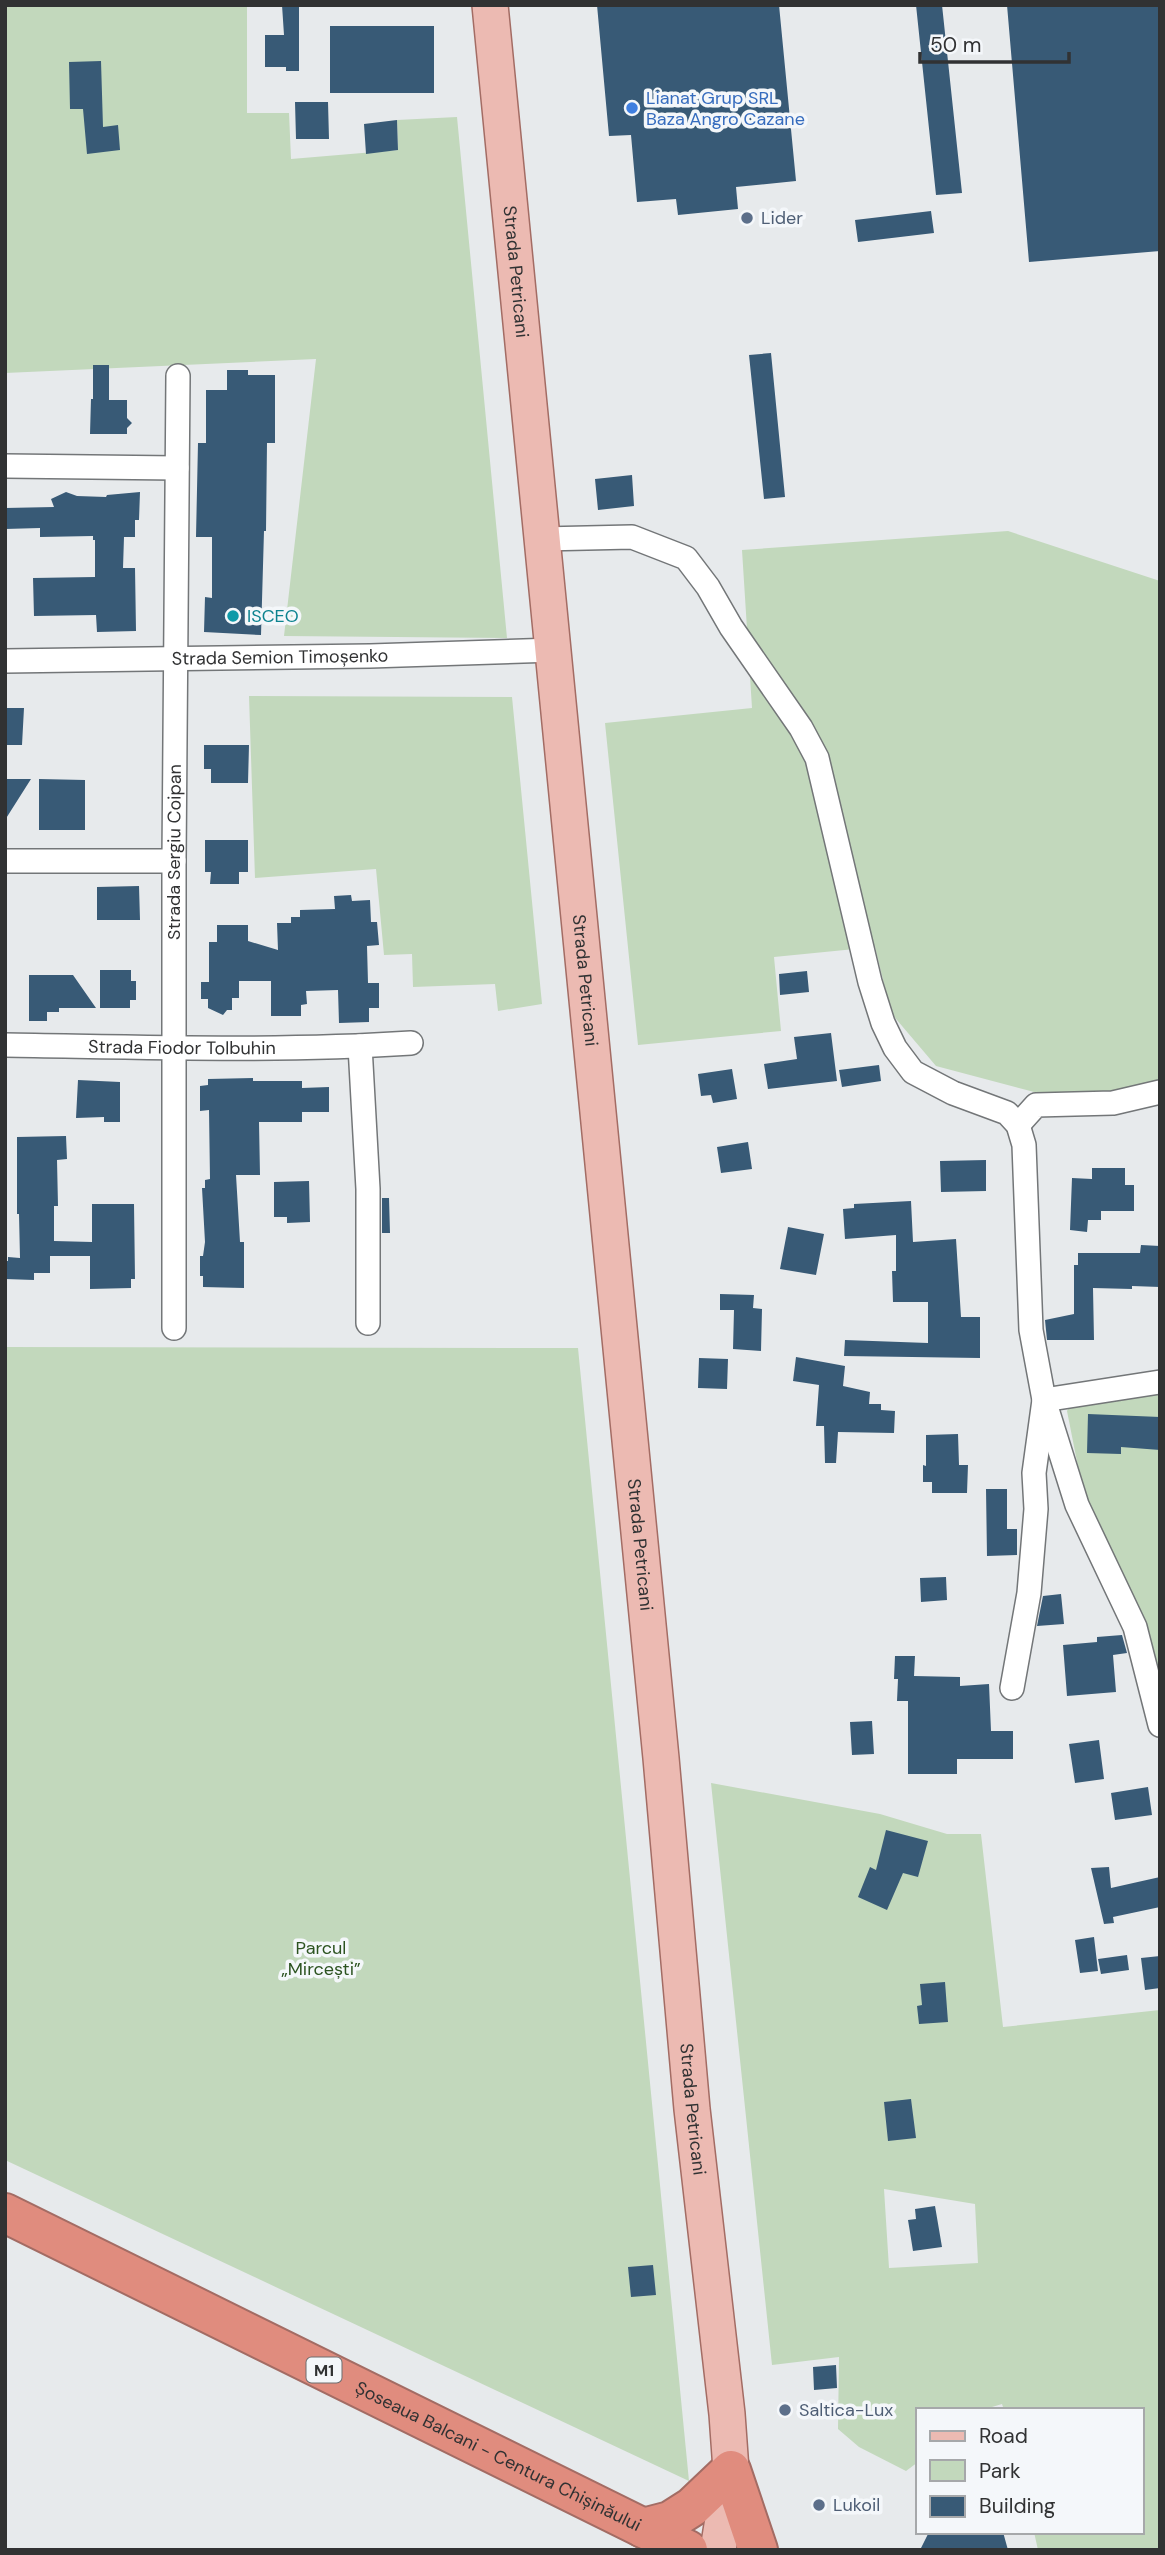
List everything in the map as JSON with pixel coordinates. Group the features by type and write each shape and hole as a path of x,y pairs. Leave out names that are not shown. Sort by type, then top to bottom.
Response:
{"highway":[{"name":"Șoseaua Balcani - Centura Chișinăului","path":"5,2213 688,2550"},
{"path":"643,2528 670,2521 692,2507 732,2470 758,2550"}],"main road":[{"name":"Strada Petricani","path":"490,5 661,1758 692,2109 732,2470 718,2550"}],"street":[{"name":"Strada Sergiu Coipan","path":"174,1328 173,1048 178,376"},
{"path":"5,466 177,468"},
{"path":"542,539 632,537 686,558 708,587 731,627 801,729 817,758 870,982 883,1023 895,1048 913,1072 953,1093 1007,1113 1018,1125 1024,1145 1031,1330 1044,1399 1077,1505 1135,1627 1160,1725"},
{"name":"Strada Semion Timoșenko","path":"5,662 554,650"},
{"path":"5,861 174,861"},
{"name":"Strada Fiodor Tolbuhin","path":"5,1045 173,1048 411,1043"},
{"path":"360,1046 368,1189 368,1323"},
{"path":"1018,1125 1035,1105 1113,1103 1160,1092"},
{"path":"1044,1399 1160,1382"},
{"path":"1012,1688 1029,1593 1036,1510 1034,1473 1044,1399"},
{"path":"1036,1510 1077,1505"}],"green space":[{"path":"5,5 247,5 247,113 289,113 291,159 398,150 397,120 457,117 507,638 284,636 316,359 5,373"},
{"path":"1008,531 1160,581 1160,1091 1038,1093 936,1066 891,1013 875,947 774,957 781,1031 638,1045 605,723 752,708 742,550"},
{"path":"249,696 512,697 542,1004 498,1011 495,984 413,987 412,954 384,955 376,869 255,878"},
{"name":"Parcul „Mircești”","path":"5,1347 578,1348 689,2481 5,2160"},
{"path":"1160,1389 1160,1679 1085,1502 1067,1411 1072,1401"},
{"path":"711,1783 880,1814 947,1834 981,1834 1003,2027 1160,2010 1160,2550 1038,2550 1034,2534 1144,2534 1144,2408 1003,2408 1002,2404 989,2408 916,2408 916,2464 906,2471 859,2447 838,2429 839,2357 772,2365","holes":["884,2189 975,2204 978,2263 889,2268"]}],"building":[{"path":"282,5 299,5 299,71 286,71 286,67 265,67 265,35 284,35"},
{"path":"597,5 779,5 796,181 736,187 738,209 678,215 676,199 637,202 631,135 609,136"},
{"path":"916,5 942,5 962,193 936,195"},
{"path":"1007,5 1160,5 1160,251 1029,262"},
{"path":"330,26 434,26 434,93 330,93"},
{"path":"101,61 103,127 118,125 120,150 87,154 83,109 70,109 69,62"},
{"path":"295,102 328,102 329,139 296,139"},
{"path":"397,120 398,150 366,154 364,124"},
{"path":"931,211 934,233 858,242 855,220"},
{"path":"771,353 785,497 764,499 749,355"},
{"path":"93,365 109,365 109,400 127,400 127,418 132,423 127,428 127,434 90,434"},
{"path":"227,370 248,370 248,375 275,375 275,443 267,443 261,635 204,632 205,597 212,598 212,537 196,537 198,443 206,443 206,390 227,390"},
{"path":"632,475 634,506 598,510 595,479"},
{"path":"66,492 77,496 106,497 140,492 135,537 124,537 123,568 135,568 136,631 97,632 96,615 34,616 33,578 95,577 95,540 93,536 40,537 40,528 5,529 5,508 54,507 51,499"},
{"path":"5,708 24,708 22,745 5,745"},
{"path":"204,745 249,745 248,783 211,783 211,769 204,769"},
{"path":"5,779 31,779 5,820"},
{"path":"39,779 85,780 85,830 39,830"},
{"path":"205,840 248,840 248,872 239,872 239,884 210,884 211,872 205,872"},
{"path":"139,886 140,920 97,920 97,887"},
{"path":"351,895 352,901 370,900 371,922 377,922 379,945 367,946 368,983 379,983 379,1008 369,1008 369,1022 339,1023 338,990 306,991 307,1004 301,1005 301,1016 271,1016 271,981 239,981 239,998 232,998 232,1010 227,1010 223,1015 208,1008 208,999 201,999 201,982 209,982 209,942 217,942 217,925 248,925 248,941 278,950 277,923 291,923 291,917 300,917 300,910 335,909 334,896"},
{"path":"100,970 131,970 131,981 136,981 136,1000 130,1000 130,1008 100,1008"},
{"path":"807,971 809,992 780,995 779,974"},
{"path":"29,975 73,975 96,1008 59,1008 59,1012 47,1012 47,1021 29,1021"},
{"path":"831,1033 837,1081 768,1089 764,1064 797,1059 794,1037"},
{"path":"879,1065 881,1081 842,1087 839,1070"},
{"path":"732,1069 737,1099 713,1103 711,1095 701,1096 698,1074"},
{"path":"253,1078 253,1081 302,1081 302,1088 329,1087 329,1112 302,1112 302,1122 259,1122 260,1175 236,1175 240,1242 244,1242 244,1288 203,1287 203,1276 200,1276 200,1256 203,1256 205,1242 202,1188 205,1188 205,1180 210,1179 209,1110 200,1111 200,1086 208,1085 208,1079"},
{"path":"78,1080 120,1082 120,1122 104,1122 104,1117 76,1118"},
{"path":"66,1136 67,1159 57,1160 58,1206 54,1206 54,1241 92,1242 92,1204 134,1204 135,1279 131,1279 131,1288 90,1289 90,1256 50,1256 50,1273 34,1273 34,1280 5,1279 5,1261 8,1261 8,1257 20,1258 17,1137"},
{"path":"748,1142 752,1169 721,1173 717,1147"},
{"path":"986,1160 986,1191 941,1192 940,1161"},
{"path":"1092,1168 1125,1168 1125,1185 1134,1185 1134,1211 1101,1211 1101,1220 1088,1220 1087,1232 1070,1230 1072,1178 1092,1179"},
{"path":"309,1181 310,1222 287,1223 287,1217 274,1217 274,1182"},
{"path":"382,1198 389,1198 390,1233 382,1233"},
{"path":"911,1201 913,1242 956,1239 961,1317 980,1317 980,1358 844,1356 845,1340 928,1343 928,1302 893,1302 892,1271 896,1271 896,1235 845,1239 843,1209 854,1208 854,1204"},
{"path":"788,1227 824,1234 816,1275 780,1269"},
{"path":"1141,1245 1160,1246 1160,1287 1093,1288 1094,1340 1047,1340 1045,1320 1074,1314 1074,1265 1078,1265 1078,1253 1140,1253"},
{"path":"720,1294 754,1295 753,1308 762,1309 761,1351 733,1349 734,1310 720,1310"},
{"path":"796,1357 845,1366 843,1386 870,1392 869,1404 881,1404 881,1410 895,1411 894,1433 838,1432 836,1463 825,1463 824,1426 816,1426 819,1385 793,1381"},
{"path":"699,1358 728,1359 727,1389 698,1388"},
{"path":"1088,1414 1160,1417 1160,1450 1121,1447 1121,1454 1087,1453"},
{"path":"958,1434 959,1465 968,1465 967,1493 932,1493 932,1482 923,1482 926,1435"},
{"path":"986,1489 1007,1489 1007,1529 1017,1529 1017,1555 987,1556"},
{"path":"946,1577 947,1600 921,1602 920,1578"},
{"path":"1061,1594 1064,1624 1037,1626 1043,1596"},
{"path":"1122,1635 1127,1653 1113,1655 1116,1692 1067,1696 1063,1645 1097,1642 1097,1637"},
{"path":"895,1656 915,1656 914,1676 960,1677 960,1686 989,1684 991,1731 1013,1731 1013,1759 957,1759 957,1774 908,1774 908,1701 897,1701"},
{"path":"872,1721 874,1754 852,1755 850,1722"},
{"path":"1099,1740 1104,1779 1075,1783 1069,1744"},
{"path":"1148,1787 1152,1815 1115,1820 1111,1793"},
{"path":"886,1830 928,1841 918,1877 903,1873 887,1910 858,1897 870,1867 876,1870"},
{"path":"1109,1867 1111,1888 1160,1877 1160,1907 1113,1917 1114,1923 1104,1924 1091,1868"},
{"path":"1094,1937 1098,1971 1080,1973 1075,1940"},
{"path":"1127,1955 1129,1970 1101,1974 1098,1959"},
{"path":"1160,1956 1160,1988 1145,1990 1141,1958"},
{"path":"945,1982 948,2022 919,2024 917,2006 922,2005 920,1984"},
{"path":"911,2099 916,2138 888,2141 884,2102"},
{"path":"935,2206 942,2247 913,2251 908,2220 916,2219 915,2209"},
{"path":"653,2265 656,2295 631,2297 628,2267"},
{"path":"836,2365 837,2388 814,2390 813,2367"},
{"path":"928,2534 1004,2534 1008,2550 920,2550"}],"place":[{"name":"Lianat Grup SRL Baza Angro Cazane","path":"632,108"},
{"name":"Lider","path":"747,218"},
{"name":"ISCEO","path":"233,616"},
{"name":"Saltica-Lux","path":"785,2410"},
{"name":"Lukoil","path":"819,2505"}]}
